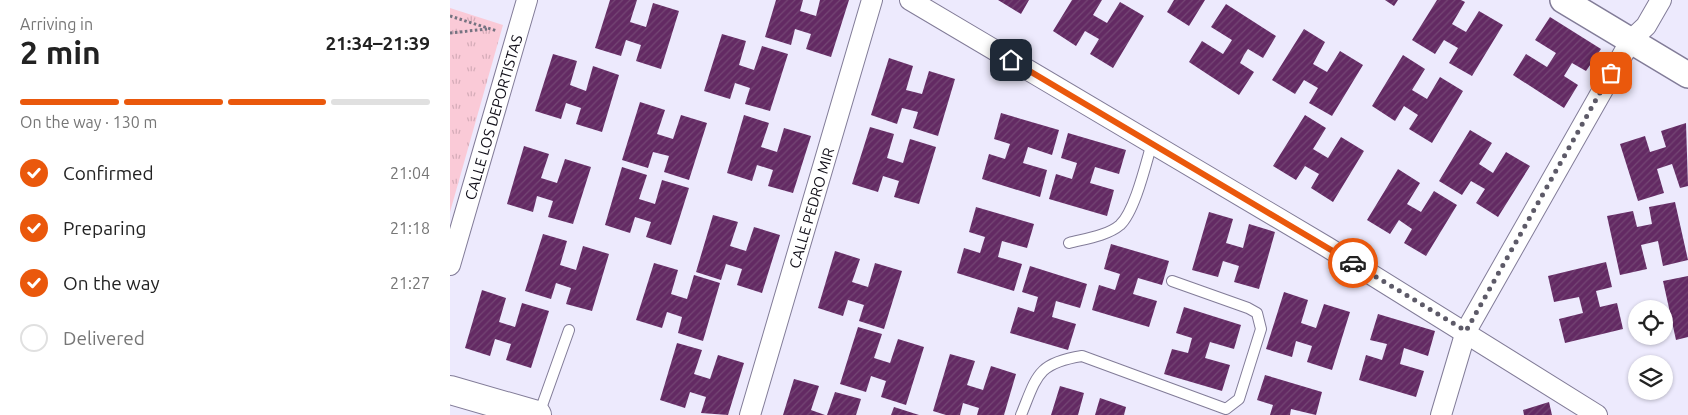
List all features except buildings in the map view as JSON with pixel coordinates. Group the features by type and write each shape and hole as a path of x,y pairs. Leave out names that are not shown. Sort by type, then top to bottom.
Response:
{"main road":[{"path":"450,390 537,415"}],"street":[{"name":"CALLE LOS DEPORTISTAS","path":"450,264 527,0"},
{"name":"CALLE PEDRO MIR","path":"750,415 872,0"},
{"path":"910,0 1152,142 1466,331 1597,415"},
{"path":"1563,0 1688,75"},
{"path":"1441,415 1466,331 1630,40 1646,26 1661,0"}],"lane":[{"path":"1069,243 1097,236 1120,225 1137,195 1152,142"},
{"path":"1021,415 1035,381 1045,367 1064,359 1082,356 1226,409 1239,399 1261,329 1257,313 1248,308 1172,281"},
{"path":"537,415 569,330"}],"path":[{"path":"450,16 516,37"},
{"path":"450,33 490,28"}],"green space":[{"path":"450,8 503,25 450,212"}],"way so far":[{"path":"1353,263 1466,331 1611,73"}],"route":[{"path":"1011,60 1203,172 1353,263"}]}
